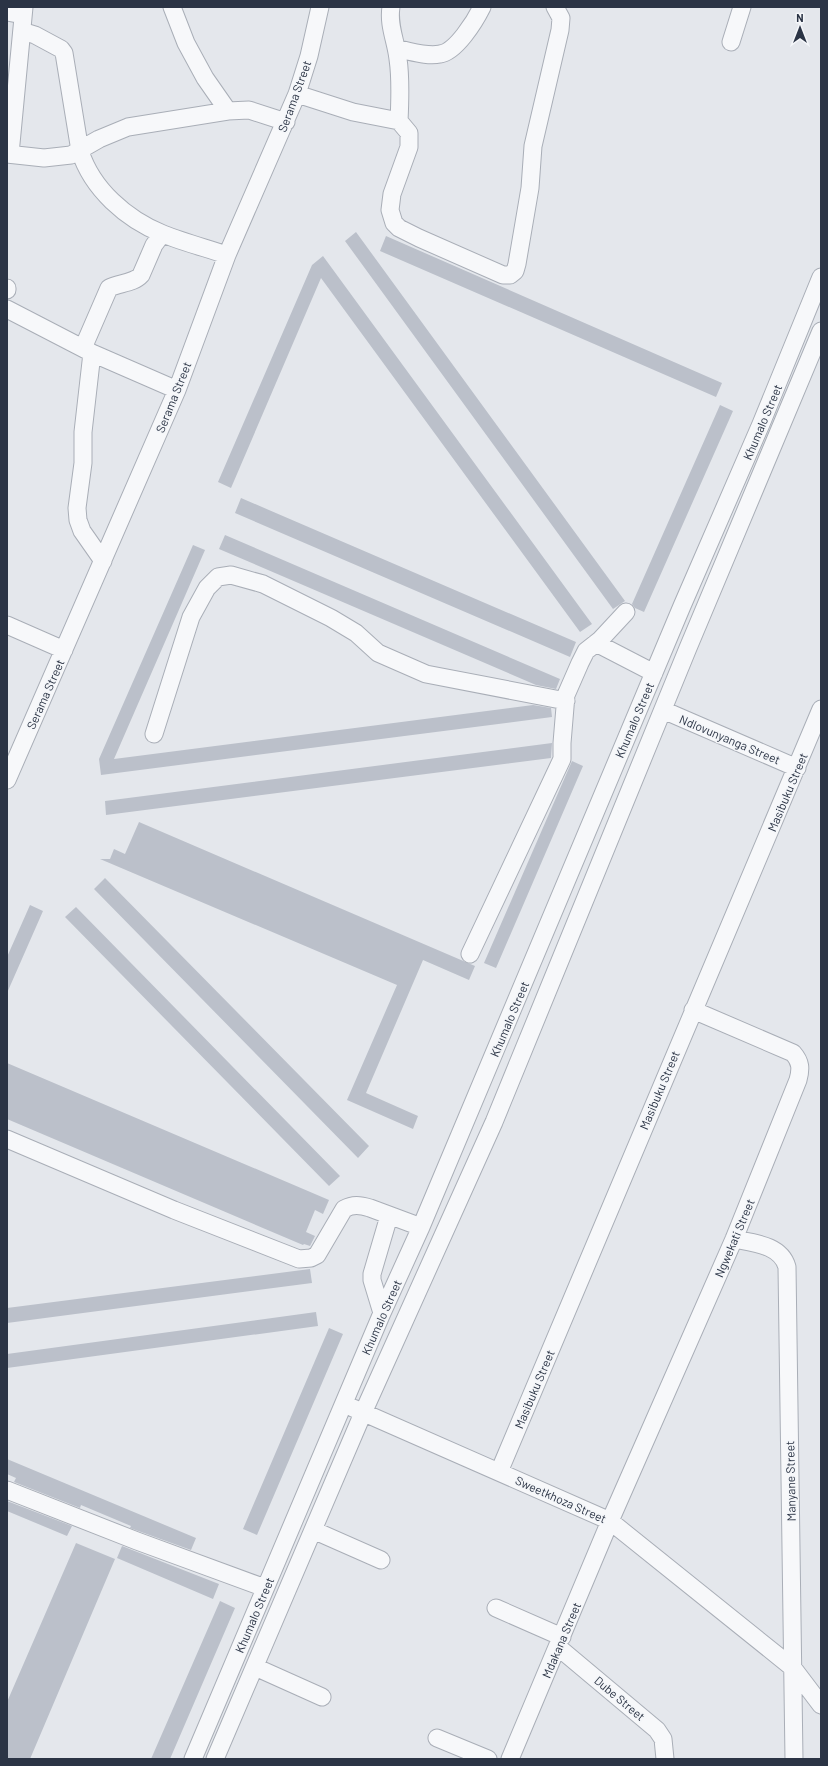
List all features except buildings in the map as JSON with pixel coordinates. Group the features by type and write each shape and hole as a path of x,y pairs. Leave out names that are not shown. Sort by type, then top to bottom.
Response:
{"street":[{"path":"172,7 190,49 205,78 228,111"},
{"name":"Serama Street","path":"7,780 177,390 227,255 298,94 309,56 320,7"},
{"path":"390,7 390,24 397,49 400,70 399,121"},
{"path":"397,49 434,55 445,53 458,43 482,7"},
{"path":"298,94 353,112 399,121 409,133 409,139 408,147 392,194 390,210 394,223 399,228 419,238 503,275 513,274 517,264 527,203 534,139 560,30 561,18 555,7"},
{"path":"731,42 742,7"},
{"path":"19,16 8,154 57,158 71,155 99,139 128,127 228,111 249,110 286,122"},
{"path":"19,16 35,35 61,49 64,53 80,151 89,173 116,206 162,234 227,255"},
{"path":"103,561 82,531 78,520 77,508 83,463 82,432 88,351 109,288 137,279 141,275 154,245 162,234"},
{"name":"Khumalo Street","path":"193,1759 382,1313 421,1227 682,606 761,424 821,277"},
{"path":"7,309 88,351 177,390"},
{"name":"Khumalo Street","path":"215,1759 363,1413 494,1122 688,648 821,331"},
{"path":"154,734 191,617 207,588 218,577 232,575 263,584 331,618 356,633 378,653 426,674 566,701"},
{"path":"682,606 688,648"},
{"path":"470,954 562,759 566,695 580,663 586,651 596,644 626,612"},
{"path":"7,625 64,650"},
{"path":"596,644 654,673"},
{"name":"Masibuku Street","path":"499,1472 821,709"},
{"name":"Ndlovunyanga Street","path":"663,710 797,768"},
{"name":"Ngwekati Street","path":"610,1521 734,1239 796,1088 801,1066 797,1057 786,1049 693,1010"},
{"path":"7,1139 174,1210 299,1259 311,1258 317,1255 344,1209 350,1205 363,1205 421,1227"},
{"path":"382,1313 372,1280 372,1274 389,1216"},
{"name":"Manyane Street","path":"734,1239 760,1244 771,1248 785,1260 787,1267 794,1759"},
{"name":"Sweetkhoza Street","path":"343,1404 610,1521 793,1668 821,1705"},
{"path":"7,1490 265,1588"},
{"name":"Mdakana Street","path":"510,1759 610,1521"},
{"path":"313,1530 381,1560"},
{"name":"Dube Street","path":"496,1608 560,1642 657,1730 663,1739 665,1759"},
{"path":"255,1667 322,1697"},
{"path":"437,1738 488,1759"}]}
